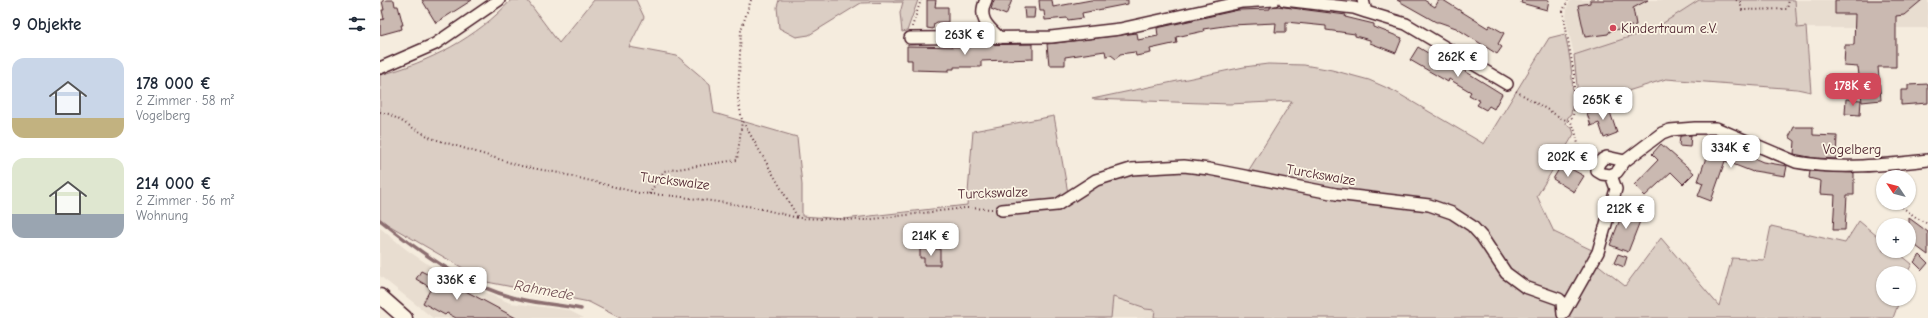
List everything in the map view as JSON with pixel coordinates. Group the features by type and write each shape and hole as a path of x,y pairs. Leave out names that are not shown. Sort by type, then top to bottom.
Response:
{"main road":[{"path":"380,296 405,318"}],"street":[{"path":"380,68 435,44 499,0"},
{"path":"986,0 983,9 986,24 1000,38"},
{"path":"910,38 1051,37 1120,29 1242,2 1274,0"},
{"path":"1284,0 1354,8 1406,24 1507,84"},
{"path":"1363,0 1366,12"},
{"name":"Vogelberg","path":"1611,175 1617,172 1625,161 1662,133 1670,130 1695,128 1716,128 1778,153 1796,162 1803,163 1836,167 1928,160"},
{"path":"1611,175 1602,174 1597,171 1597,167 1601,161 1607,157 1625,161"},
{"name":"Turckswalze","path":"1002,210 1057,204 1096,180 1131,169 1184,166 1336,194 1428,205 1452,213 1472,226 1482,237 1506,273 1525,287 1559,298 1562,302 1563,314 1598,252 1616,189 1611,175"}],"path":[{"path":"649,194 664,171 737,160 742,120 738,99 741,30 751,0"},
{"path":"910,38 921,0"},
{"path":"1568,0 1564,11 1574,74 1574,108 1573,116 1570,121"},
{"path":"1736,0 1740,2 1742,10 1787,9 1789,0"},
{"path":"1507,84 1563,119 1570,121 1576,131 1581,155 1597,167"},
{"name":"Turckswalze","path":"380,112 389,114 431,138 521,166 559,173 605,185 649,194 675,196 754,207 798,218 865,220 965,208 1002,210"},
{"path":"742,120 798,218"},
{"path":"1906,210 1928,224"}],"shaded area":[{"path":"511,0 527,0 559,43 594,0 636,0 644,17 629,47 677,56 710,84 714,113 797,137 802,185 802,216 844,219 967,205 973,131 1054,116 1068,193 1132,166 1247,173 1292,101 1229,104 1092,99 1244,67 1268,64 1304,65 1332,70 1369,80 1394,91 1484,144 1549,38 1565,34 1571,64 1573,95 1571,115 1568,117 1566,124 1572,128 1574,134 1537,196 1554,232 1594,251 1591,259 1625,286 1661,238 1719,306 1732,258 1764,260 1771,226 1845,243 1859,221 1876,235 1876,258 1905,258 1912,264 1911,266 1876,266 1876,306 1897,306 1893,318 1158,318 1154,317 1155,310 1145,309 1113,297 1111,318 620,318 589,302 487,282 380,220 380,75 398,70 434,56 468,37 498,13"},
{"path":"779,0 918,0 907,31 902,32 900,13 903,2 861,3 809,35 796,37 779,28 777,7"},
{"name":"Kindertraum e.V.","path":"1571,0 1699,0 1654,29 1574,55 1566,19 1567,7"},
{"path":"1699,0 1795,0 1797,28 1806,27 1811,92 1797,89 1666,79 1577,107 1577,86 1574,55 1654,29"},
{"path":"1795,0 1928,0 1928,28 1797,28"},
{"path":"380,228 407,250 442,274 510,303 568,310 584,318 433,318 380,276"},
{"path":"1113,297 1145,309 1155,310 1154,317 1158,318 1111,318"}],"building":[{"path":"394,0 395,6 398,6 403,25 401,25 402,29 380,35 380,20 384,19 382,1"},
{"path":"422,0 472,0 436,23"},
{"path":"927,0 936,0 935,7 948,7 948,22 937,22 934,24 933,29 927,28"},
{"path":"994,0 1012,0 1006,15 991,9"},
{"path":"1039,0 1052,0 1053,7 1091,0 1128,0 1128,4 1082,13 1083,18 1068,20 1067,18 1045,20 1044,11 1040,11"},
{"path":"1397,0 1424,0 1435,7 1439,0 1443,0 1488,28 1490,25 1504,33 1498,44 1502,47 1497,54 1456,28 1436,22"},
{"path":"1522,0 1549,0 1547,10 1521,3"},
{"path":"1590,0 1648,0 1633,8 1636,25 1610,31 1608,34 1585,37 1578,5 1590,3"},
{"path":"1835,0 1922,0 1904,15 1896,16 1896,67 1878,67 1881,100 1862,102 1858,67 1844,66 1845,45 1854,45 1855,14 1835,14"},
{"path":"1277,6 1346,15 1345,17 1374,24 1374,27 1402,38 1396,53 1370,43 1370,40 1355,36 1355,34 1326,30 1326,26 1286,22 1286,32 1275,32 1276,23 1231,25 1203,29 1204,31 1176,37 1177,43 1150,49 1151,53 1136,56 1135,52 1120,54 1116,59 1111,55 1106,56 1105,51 1065,57 1065,65 1049,65 1047,44 1137,33 1138,40 1158,36 1157,28 1238,10 1270,9 1270,7"},
{"path":"1024,8 1035,8 1034,18 1025,18"},
{"path":"1033,44 1033,59 981,61 981,67 954,67 954,69 949,69 949,71 912,70 912,60 907,60 907,46 970,47 970,45"},
{"path":"1418,47 1441,61 1442,59 1451,64 1452,63 1502,94 1494,109 1489,106 1486,110 1477,105 1480,101 1469,95 1471,92 1449,79 1448,82 1410,60"},
{"path":"1928,84 1928,103 1901,105 1901,90 1908,90 1908,85"},
{"path":"1846,99 1861,100 1860,115 1845,114"},
{"path":"1608,106 1617,133 1604,138 1599,123 1591,126 1587,113"},
{"path":"1794,127 1813,127 1813,135 1837,136 1836,159 1814,158 1794,154 1795,141 1789,137"},
{"path":"1691,135 1690,147 1679,146 1680,136"},
{"path":"1661,144 1694,173 1683,184 1671,172 1645,196 1634,185 1658,160 1652,154"},
{"path":"1710,146 1740,158 1742,153 1763,162 1787,166 1785,176 1753,172 1725,161 1711,201 1698,196 1703,183 1698,181"},
{"path":"1562,164 1584,176 1574,192 1553,179"},
{"path":"1810,171 1854,173 1854,195 1847,195 1845,230 1833,230 1835,195 1820,194 1821,181 1809,178"},
{"path":"1624,209 1642,216 1628,252 1610,245"},
{"path":"1916,223 1928,232 1928,255 1916,246"},
{"path":"920,249 940,249 940,265 924,265 924,258 920,258"},
{"path":"1618,254 1627,257 1624,267 1614,263"},
{"path":"1920,255 1928,263 1922,270 1914,262"},
{"path":"421,271 459,290 460,288 516,318 456,318 447,313 445,315 423,303 431,288 416,279"}],"waterway":[{"name":"Rahmede","path":"380,220 448,269 485,288 524,300 581,309"}],"place":[{"name":"Kindertraum e.V.","path":"1613,28"}]}
